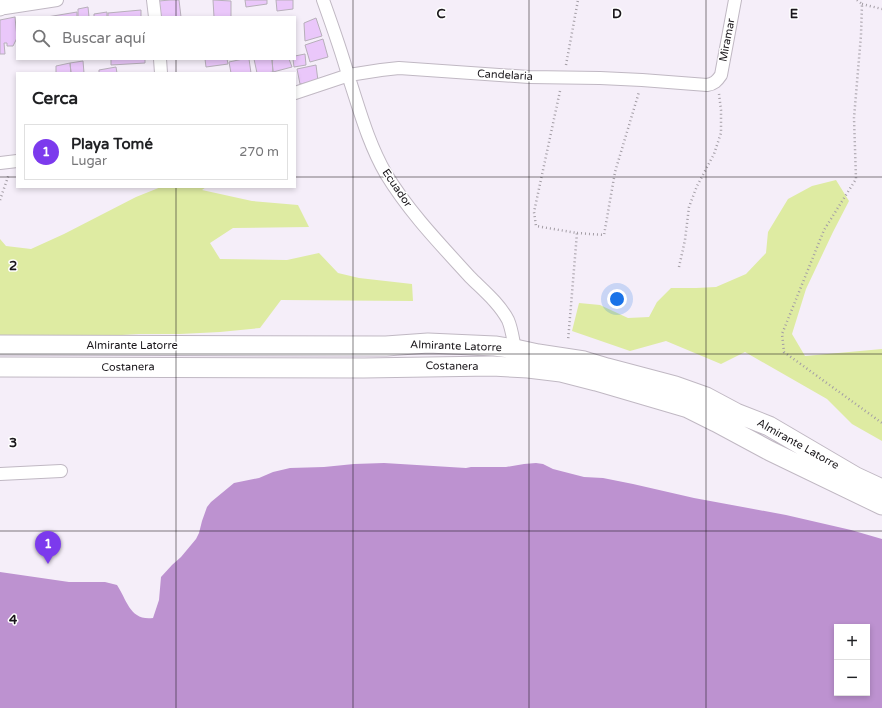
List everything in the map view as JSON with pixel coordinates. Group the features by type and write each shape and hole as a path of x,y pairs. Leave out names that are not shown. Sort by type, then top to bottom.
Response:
{"main road":[{"name":"Almirante Latorre","path":"0,345 386,346 428,343 463,346 496,346 515,349 584,361 675,386 706,397 736,413 769,426 856,477 882,489"},
{"name":"Almirante Latorre","path":"0,367 364,368 492,366 561,372 688,408 770,452 882,504"}],"street":[{"path":"0,8 16,0"},
{"path":"0,8 57,0"},
{"path":"154,0 155,16"},
{"name":"Ecuador","path":"323,0 363,122 376,155 386,174 409,207 429,231 498,305 508,321 512,332 515,349"},
{"name":"Miramar","path":"718,80 721,75 735,0"},
{"path":"160,60 161,72"},
{"name":"Candelaria","path":"296,94 348,75 399,68 529,77 642,80 707,85 718,80"},
{"path":"0,163 15,161"},
{"path":"0,474 61,471"}],"path":[{"path":"578,0 534,212 536,226 577,233 604,235 615,172 642,80"},
{"path":"857,0 862,4 882,9"},
{"path":"862,4 862,35 854,118 856,179 824,230 782,334 784,352 882,423"},
{"path":"679,267 685,240 689,207 697,186 714,154 721,133 721,110 718,80"},
{"path":"0,200 15,161"},
{"path":"566,358 577,233"}],"green space":[{"path":"836,180 849,201 806,289 792,334 805,356 882,349 882,441 852,424 827,399 745,352 721,364 666,341 630,351 572,331 579,303 600,305 628,318 649,317 657,302 671,288 716,287 746,274 766,253 768,232 788,199 812,186"},
{"path":"158,188 205,188 202,190 252,201 298,205 309,227 233,228 210,243 220,259 287,260 319,253 338,273 359,278 412,284 413,301 281,300 260,328 220,332 105,336 0,335 0,239 6,246 31,249 64,234 136,197"}],"shaded area":[{"path":"384,463 466,468 506,467 536,463 584,477 603,478 694,498 786,515 851,530 882,539 882,708 0,708 0,572 69,582 105,582 117,585 134,613 145,618 153,618 159,600 161,577 196,539 207,507 211,502 234,483 259,478 273,472 290,468"}],"building":[{"path":"179,0 181,16 161,16 159,1"},
{"path":"213,0 231,1 231,16 214,16"},
{"path":"245,0 267,0 267,4 246,7"},
{"path":"276,0 293,0 293,9 277,11"},
{"path":"88,7 89,16 78,16 78,9"},
{"path":"141,10 141,16 108,16 108,13"},
{"path":"77,12 77,16 53,16"},
{"path":"107,12 107,16 94,16 94,14"},
{"path":"15,17 16,40 13,46 7,46 7,43 4,43 5,54 0,54 0,20"},
{"path":"316,18 322,36 305,41 304,23"},
{"path":"323,39 328,57 310,62 305,45"},
{"path":"305,54 306,65 294,67 293,60 296,60 296,56"},
{"path":"111,60 145,60 145,63 111,65"},
{"path":"205,60 227,60 228,64 206,67"},
{"path":"249,60 251,72 231,72 229,62"},
{"path":"254,60 272,60 273,72 257,72"},
{"path":"272,60 289,60 292,67 273,72"},
{"path":"83,61 84,72 71,72 70,63"},
{"path":"70,63 71,72 56,72 56,66"},
{"path":"316,65 318,81 300,84 297,69"},
{"path":"116,67 117,72 99,72 99,70"}],"place":[{"name":"Playa Tomé","path":"48,564"}]}
